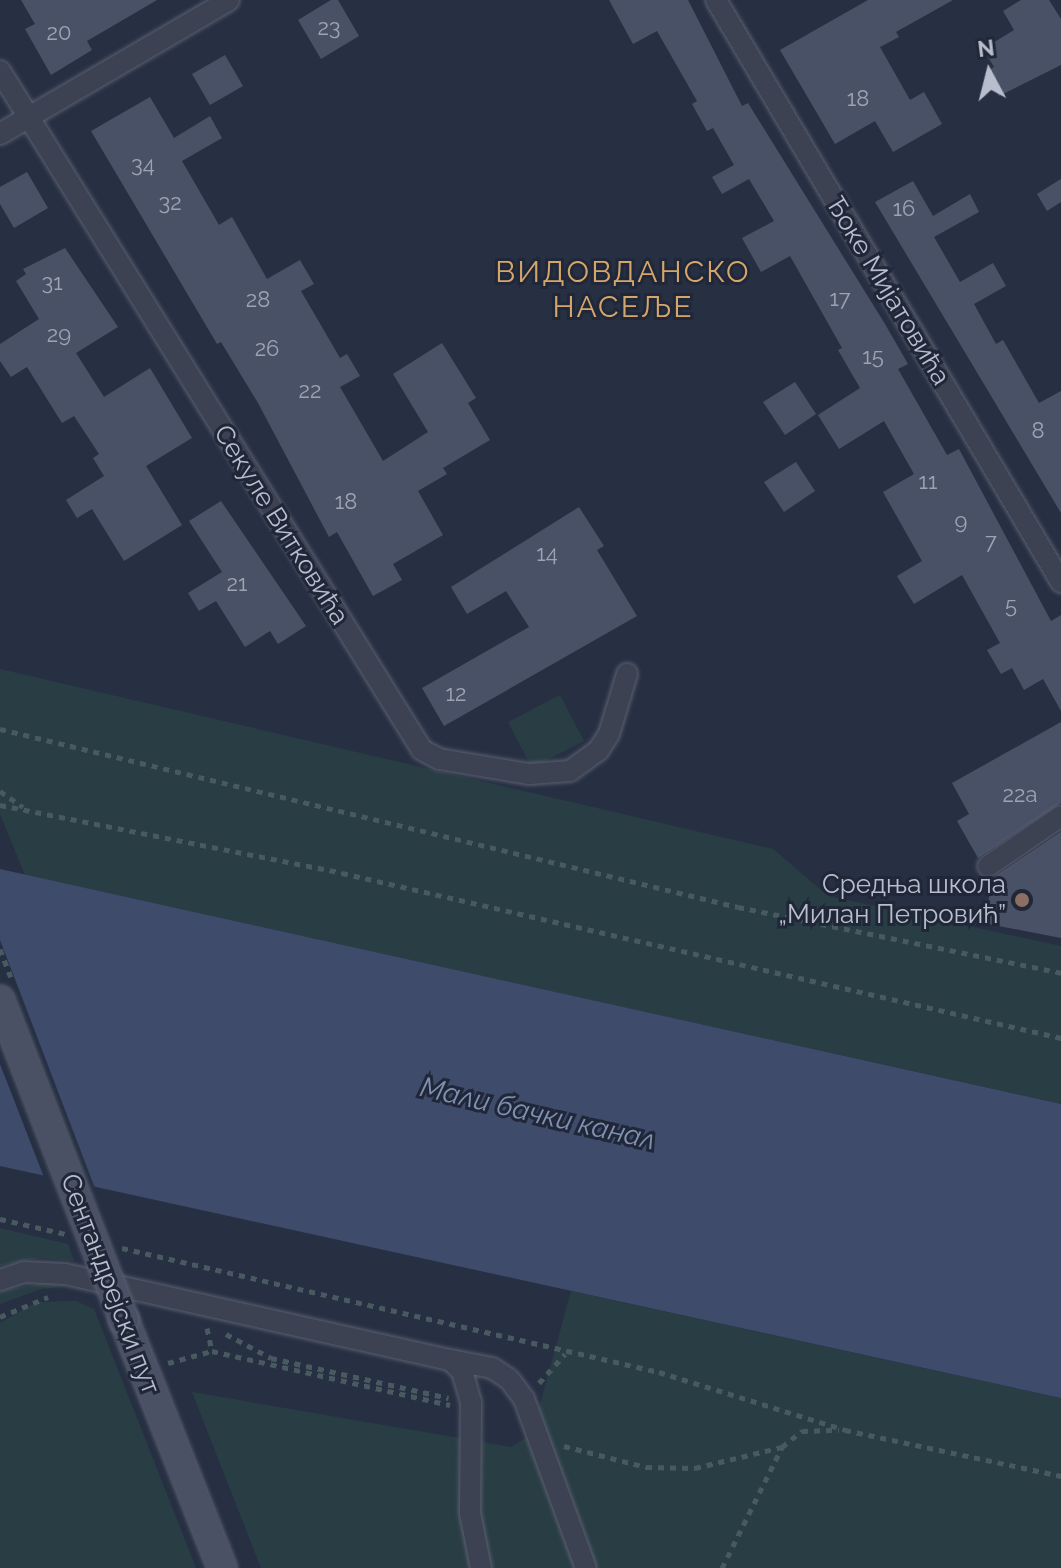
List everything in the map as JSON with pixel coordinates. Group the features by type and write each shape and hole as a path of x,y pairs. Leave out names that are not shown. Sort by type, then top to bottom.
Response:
{"main road":[{"name":"Сентандрејски пут","path":"0,1000 222,1568"}],"street":[{"path":"0,134 229,0"},
{"name":"Ђоке Мијатовића","path":"716,0 1061,582"},
{"name":"Секуле Витковића","path":"0,71 422,750 439,759 530,774 570,771 598,751 609,734 627,674"},
{"path":"988,866 1061,816"},
{"path":"0,1280 24,1272 65,1274 492,1368 509,1379 524,1399 586,1568"},
{"path":"450,1360 462,1371 470,1406 470,1513 481,1568"}],"path":[{"path":"0,729 738,907 1061,973"},
{"path":"0,791 27,810"},
{"path":"0,805 342,873 1061,1038"},
{"path":"0,1219 74,1237"},
{"path":"119,1247 565,1354 659,1372 845,1430 1061,1476"},
{"path":"0,1317 27,1303 59,1297"},
{"path":"212,1351 206,1324 271,1358 470,1406"},
{"path":"160,1365 212,1351 470,1406"},
{"path":"722,1568 782,1447 802,1431 845,1430"},
{"path":"543,1445 646,1467 695,1468 782,1447"}],"shaded area":[{"path":"0,669 773,849 828,896 1061,946 1061,1104 25,875 0,814"},
{"path":"560,695 584,741 532,768 508,722"},
{"path":"0,1228 68,1244 74,1261 41,1258 0,1266"},
{"path":"44,1283 69,1286 41,1289 0,1304 0,1291"},
{"path":"571,1291 1061,1398 1061,1568 261,1568 192,1392 511,1447 532,1434"},
{"path":"76,1301 94,1309 196,1568 0,1568 0,1323 36,1302"}],"water":[{"name":"Мали бачки канал","path":"0,869 1061,1104 1061,1398 0,1166"}],"pier":[{"path":"0,940 96,1191 45,1180 0,1064"}],"building":[{"path":"21,0 157,0 87,41 92,50 51,75 25,29 35,24"},
{"path":"331,0 338,0 359,36 321,59 298,20"},
{"path":"609,0 688,0 742,106 748,103 908,364 898,369 947,455 959,449 1051,621 1061,615 1061,711 1043,679 1024,690 1012,668 1001,674 987,650 1000,643 962,575 914,604 897,576 922,561 883,492 914,474 884,421 839,449 818,415 860,388 838,350 842,348 790,256 761,272 742,238 774,221 749,179 722,194 712,177 734,165 713,128 707,131 692,104 697,101 657,31 633,44"},
{"path":"868,0 953,0 896,32 899,37 880,47 910,100 924,92 942,124 893,152 875,121 835,144 780,50"},
{"path":"1021,0 1049,0 1061,19 1061,65 999,96 985,73 994,67 983,49 1014,30 1003,11"},
{"path":"225,55 243,86 210,105 192,74"},
{"path":"150,97 174,138 210,116 222,138 182,161 219,225 232,217 267,279 300,260 314,284 301,291 340,358 347,354 360,376 340,387 383,461 428,432 393,374 442,343 476,398 468,403 490,440 443,468 447,474 418,491 443,535 393,564 402,580 373,596 337,532 329,537 258,403 221,342 217,344 91,131"},
{"path":"27,172 48,208 14,228 0,204 0,187"},
{"path":"1061,179 1061,202 1047,211 1037,194"},
{"path":"913,181 933,216 970,194 979,212 934,237 960,282 993,263 1006,286 974,304 996,344 1003,340 1039,403 1061,391 1061,513 875,202"},
{"path":"65,248 118,327 76,353 104,397 150,368 192,438 146,466 182,525 124,561 92,509 77,518 66,500 104,476 93,458 99,454 74,416 62,423 27,367 11,377 0,361 0,344 39,319 16,281 26,274 23,269"},
{"path":"795,382 816,414 785,435 763,402"},
{"path":"796,462 815,491 784,512 764,482"},
{"path":"221,501 306,626 278,644 270,631 245,647 216,601 199,611 188,593 222,572 189,521"},
{"path":"579,507 604,546 597,550 637,616 444,726 422,688 529,627 506,591 467,614 451,587"},
{"path":"1061,722 1061,803 978,858 957,821 969,814 952,783"},
{"name":"Средња школа „Милан Петровић”","path":"1061,832 1061,938 983,923 994,877"}],"place":[{"name":"Средња школа „Милан Петровић”","path":"1022,900"}],"district":[{"name":"ВИДОВДАНСКО НАСЕЉЕ","path":"623,289"}]}
